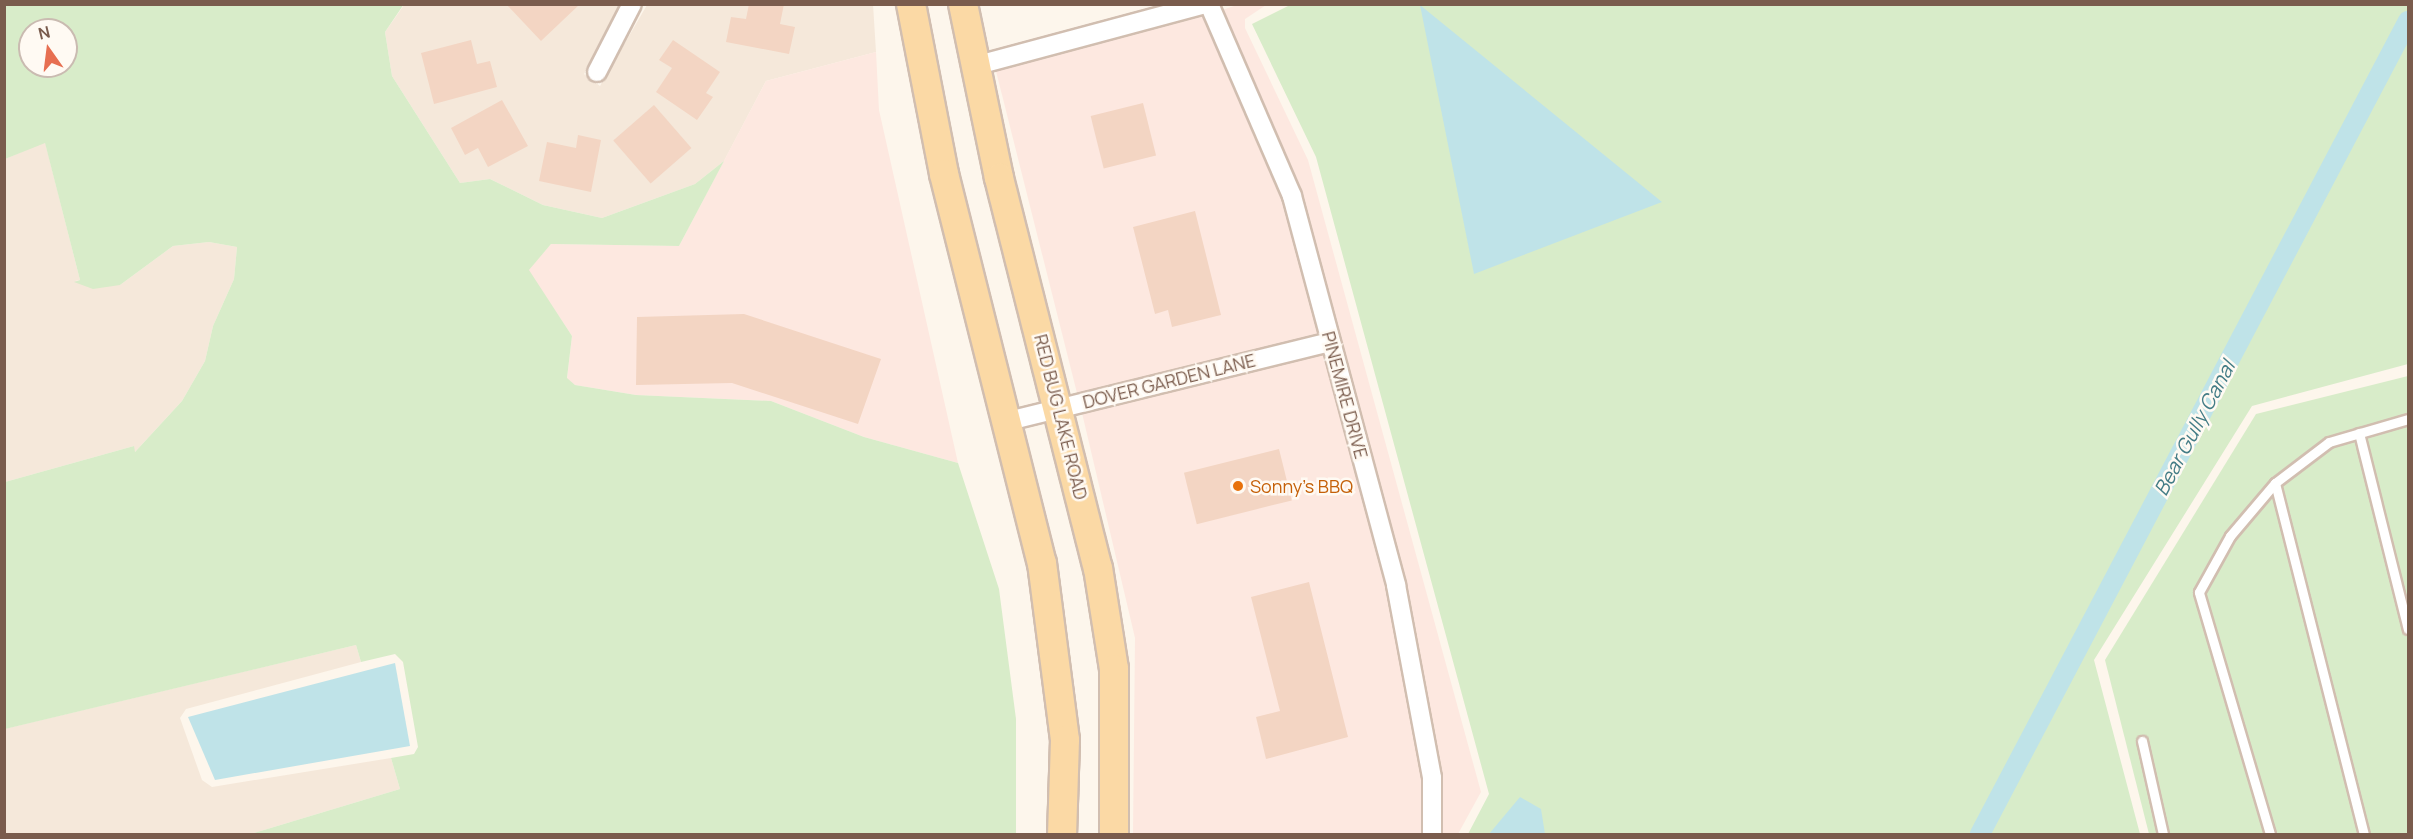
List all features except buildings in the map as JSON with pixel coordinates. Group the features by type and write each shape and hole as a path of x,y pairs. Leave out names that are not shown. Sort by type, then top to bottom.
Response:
{"main road":[{"path":"911,4 944,174 1008,421 1058,657 1065,740 1062,834"},
{"name":"RED BUG LAKE ROAD","path":"963,4 974,66 1098,568 1114,669 1114,834"}],"street":[{"path":"597,72 632,4"},
{"path":"974,66 1207,4"},
{"name":"PINEMIRE DRIVE","path":"1207,4 1292,196 1397,591 1432,778 1432,834"},
{"name":"DOVER GARDEN LANE","path":"1008,421 1330,342"}],"lane":[{"path":"2270,834 2199,592 2230,536 2275,483 2329,442 2409,419"},
{"path":"2359,433 2409,629"},
{"path":"2275,483 2364,834"},
{"path":"2142,741 2163,834"}],"shaded area":[{"path":"873,4 876,52 766,81 724,161 695,184 602,218 543,205 490,179 460,183 392,76 385,32 404,5 622,5 584,74 600,86 647,5"},
{"path":"1237,5 1266,5 1245,19 1245,28 1308,160 1481,792 1458,834 1441,834 1441,776 1405,583 1301,193 1222,10"},
{"path":"1204,16 1283,199 1319,334 1077,393 996,71"},
{"path":"876,52 879,110 958,463 864,437 771,401 636,395 575,385 567,379 572,336 528,270 551,244 679,246 766,81"},
{"path":"45,142 80,280 75,281 120,285 173,246 209,242 237,247 234,279 213,326 205,361 182,401 134,453 134,446 5,482 5,159"},
{"path":"1324,354 1387,587 1423,778 1421,834 1133,834 1135,638 1082,413"},
{"path":"356,645 361,662 186,709 180,718 202,780 212,787 391,758 400,789 251,834 5,834 4,729"}],"green space":[{"path":"404,4 385,32 392,76 460,183 490,179 543,205 602,218 695,184 724,161 679,246 551,244 529,270 572,336 567,378 575,385 636,395 771,401 864,437 958,463 999,589 1016,719 1016,834 251,834 400,789 391,758 414,754 418,747 403,662 395,654 361,662 356,645 5,729 5,482 134,446 135,452 182,401 205,361 213,326 234,279 237,247 209,242 173,246 120,285 93,289 74,282 80,280 45,143 5,159 5,5"},
{"path":"1292,4 2408,5 2408,364 2252,406 2094,660 2140,834 1468,834 1489,794 1316,157 1252,24"},
{"path":"2408,376 2408,834 2149,834 2105,660 2256,414"}],"water":[{"path":"1420,5 1662,202 1474,274"},
{"path":"395,663 410,746 215,780 188,717"},
{"path":"1520,797 1541,809 1545,834 1489,834"}],"waterway":[{"name":"Bear Gully Canal","path":"1980,834 2408,21"}],"place":[{"name":"Sonny's BBQ","path":"1238,486"}]}
